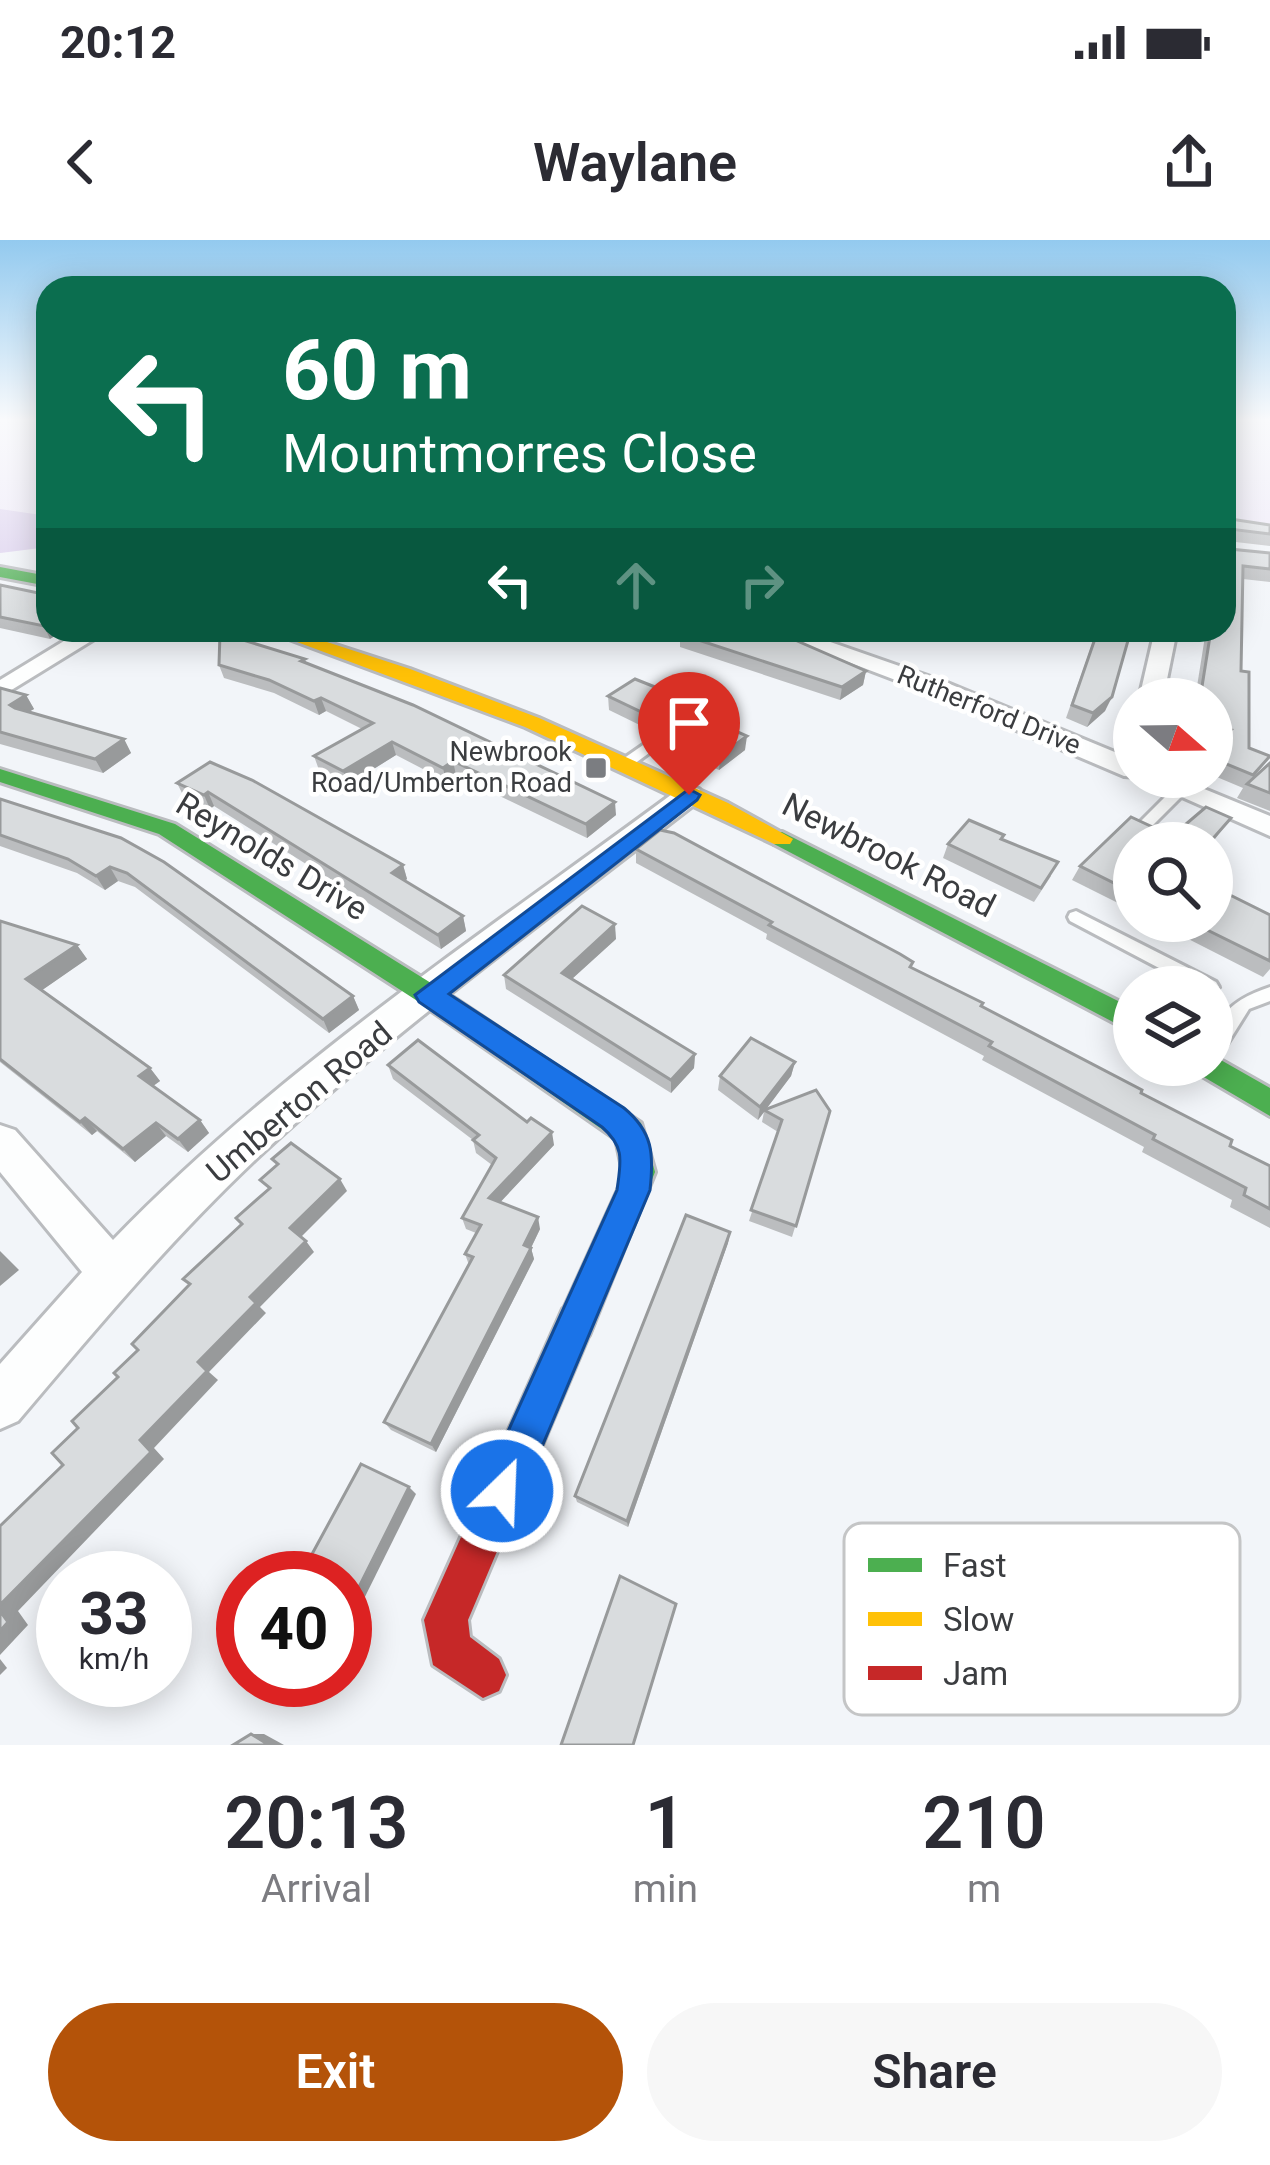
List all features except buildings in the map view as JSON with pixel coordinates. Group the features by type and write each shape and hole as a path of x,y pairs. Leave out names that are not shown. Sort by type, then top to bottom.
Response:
{"main road":[{"path":"0,572 36,578"},
{"name":"Newbrook Road","path":"309,642 448,688 625,764 1113,1011"},
{"name":"Reynolds Drive","path":"0,776 166,829 429,995 630,1132 638,1153 634,1190 446,1620 449,1649 483,1675"},
{"path":"1233,1081 1270,1103"}],"street":[{"path":"0,690 78,642"},
{"name":"Rutherford Drive","path":"809,642 936,687 1113,761"},
{"path":"1156,678 1163,642"},
{"name":"Umberton Road","path":"0,1402 116,1270 241,1148 429,995 689,795"},
{"path":"1202,798 1270,827"},
{"path":"0,1143 32,1174 89,1252 116,1270"}],"lane":[{"path":"625,764 699,711"},
{"path":"1148,822 1172,798"},
{"path":"1076,917 1170,966"},
{"path":"1233,1019 1243,1004 1270,994"},
{"path":"1233,999 1243,1004"}],"shaded area":[{"path":"0,491 36,491 36,548 0,553"},
{"path":"1236,491 1270,491 1270,524 1236,519"},
{"path":"0,509 36,514 36,548 0,553"}],"traffic: fast":[{"path":"0,572 36,579"},
{"path":"0,775 167,829 429,995 630,1132 639,1172 634,1190 576,1322"},
{"path":"782,839 1113,1011"},
{"path":"1233,1081 1270,1103"}],"traffic: slow":[{"path":"313,642 532,722 782,839"}],"traffic: jam":[{"path":"483,1675 449,1649 446,1620 576,1322"}],"place":[{"name":"Newbrook Road/Umberton Road","path":"596,768"}],"route":[{"path":"502,1491 634,1190 638,1153 630,1132 613,1118 429,995 689,795"}]}
